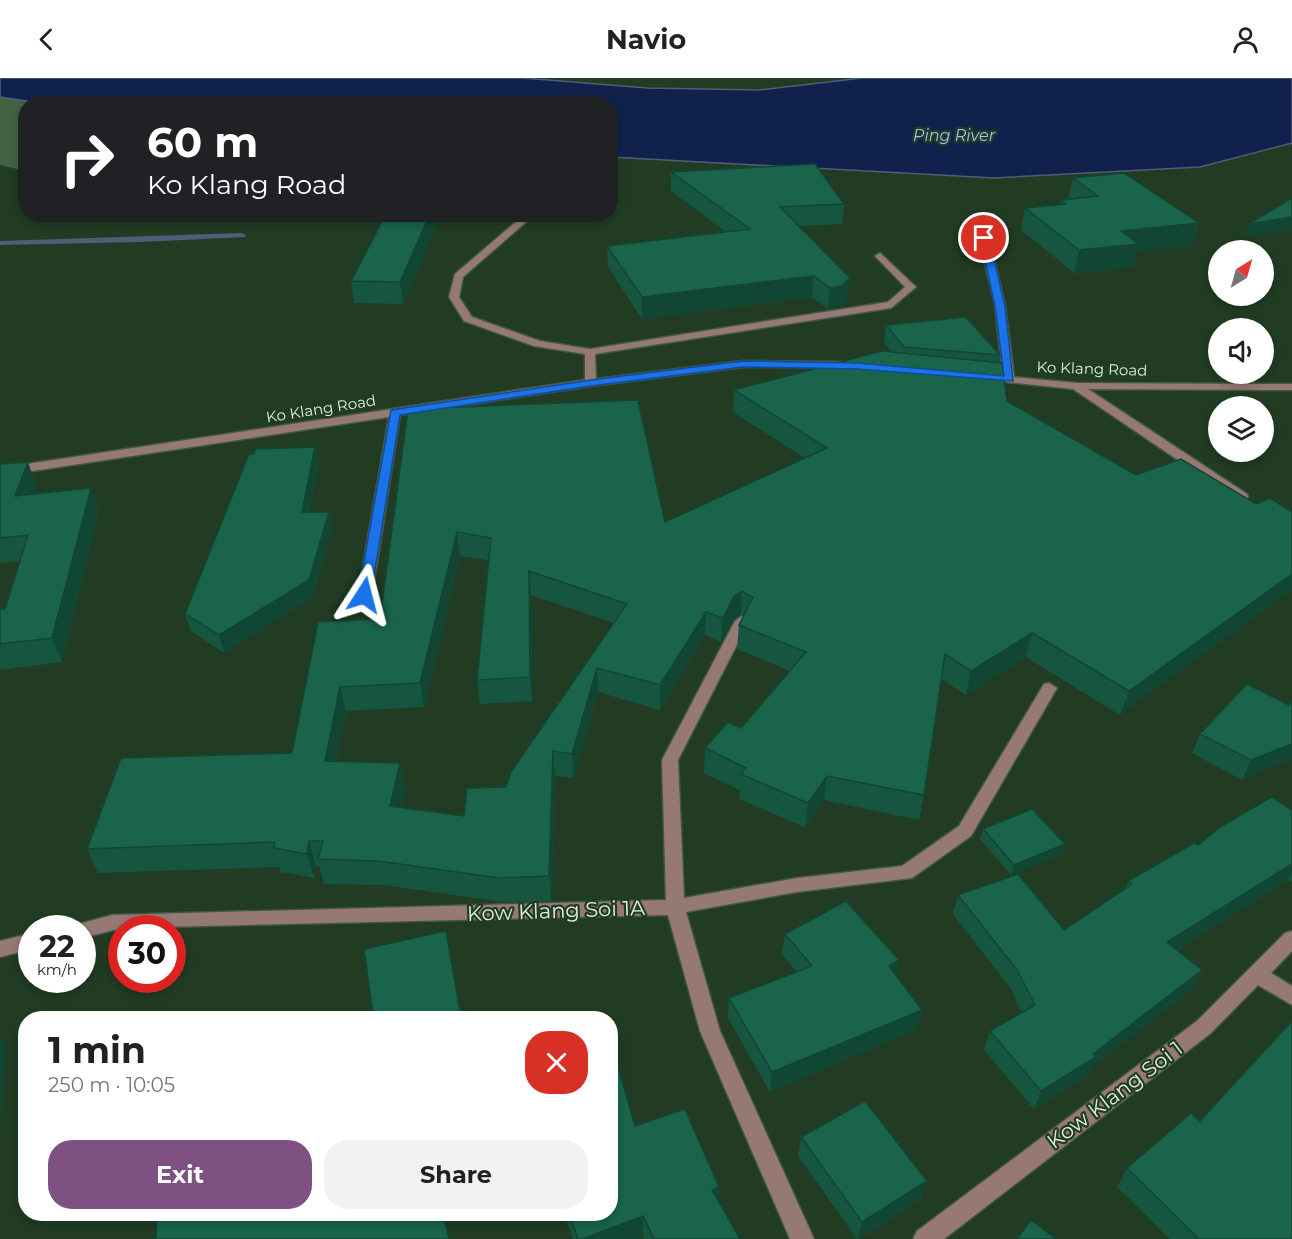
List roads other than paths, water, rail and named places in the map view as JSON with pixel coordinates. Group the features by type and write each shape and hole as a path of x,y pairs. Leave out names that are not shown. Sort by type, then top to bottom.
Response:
{"street":[{"path":"522,222 458,276 454,297 468,319 538,344 590,352 891,305 911,287 880,255"},
{"path":"984,238 1000,306 1009,379"},
{"path":"590,352 591,383"},
{"name":"Ko Klang Road","path":"0,472 591,383 743,364 857,366"},
{"name":"Ko Klang Road","path":"975,376 1077,386 1292,387"},
{"path":"1077,386 1253,504"},
{"path":"378,614 364,595 395,413"},
{"path":"742,621 670,760 675,907 710,1031 802,1239"},
{"name":"Kow Klang Soi 1A","path":"96,927 112,923 675,907 797,885 906,873 965,831 1049,688"},
{"name":"Kow Klang Soi 1","path":"926,1239 1204,1027 1292,939"},
{"path":"0,949 18,944"},
{"path":"1257,974 1292,997"}],"water":[{"name":"Ping River","path":"0,78 523,78 647,88 759,90 862,78 1292,78 1292,143 1200,167 994,178 618,157 618,96 18,96 18,100 0,97"}],"waterway":[{"path":"0,243 242,235"}]}
